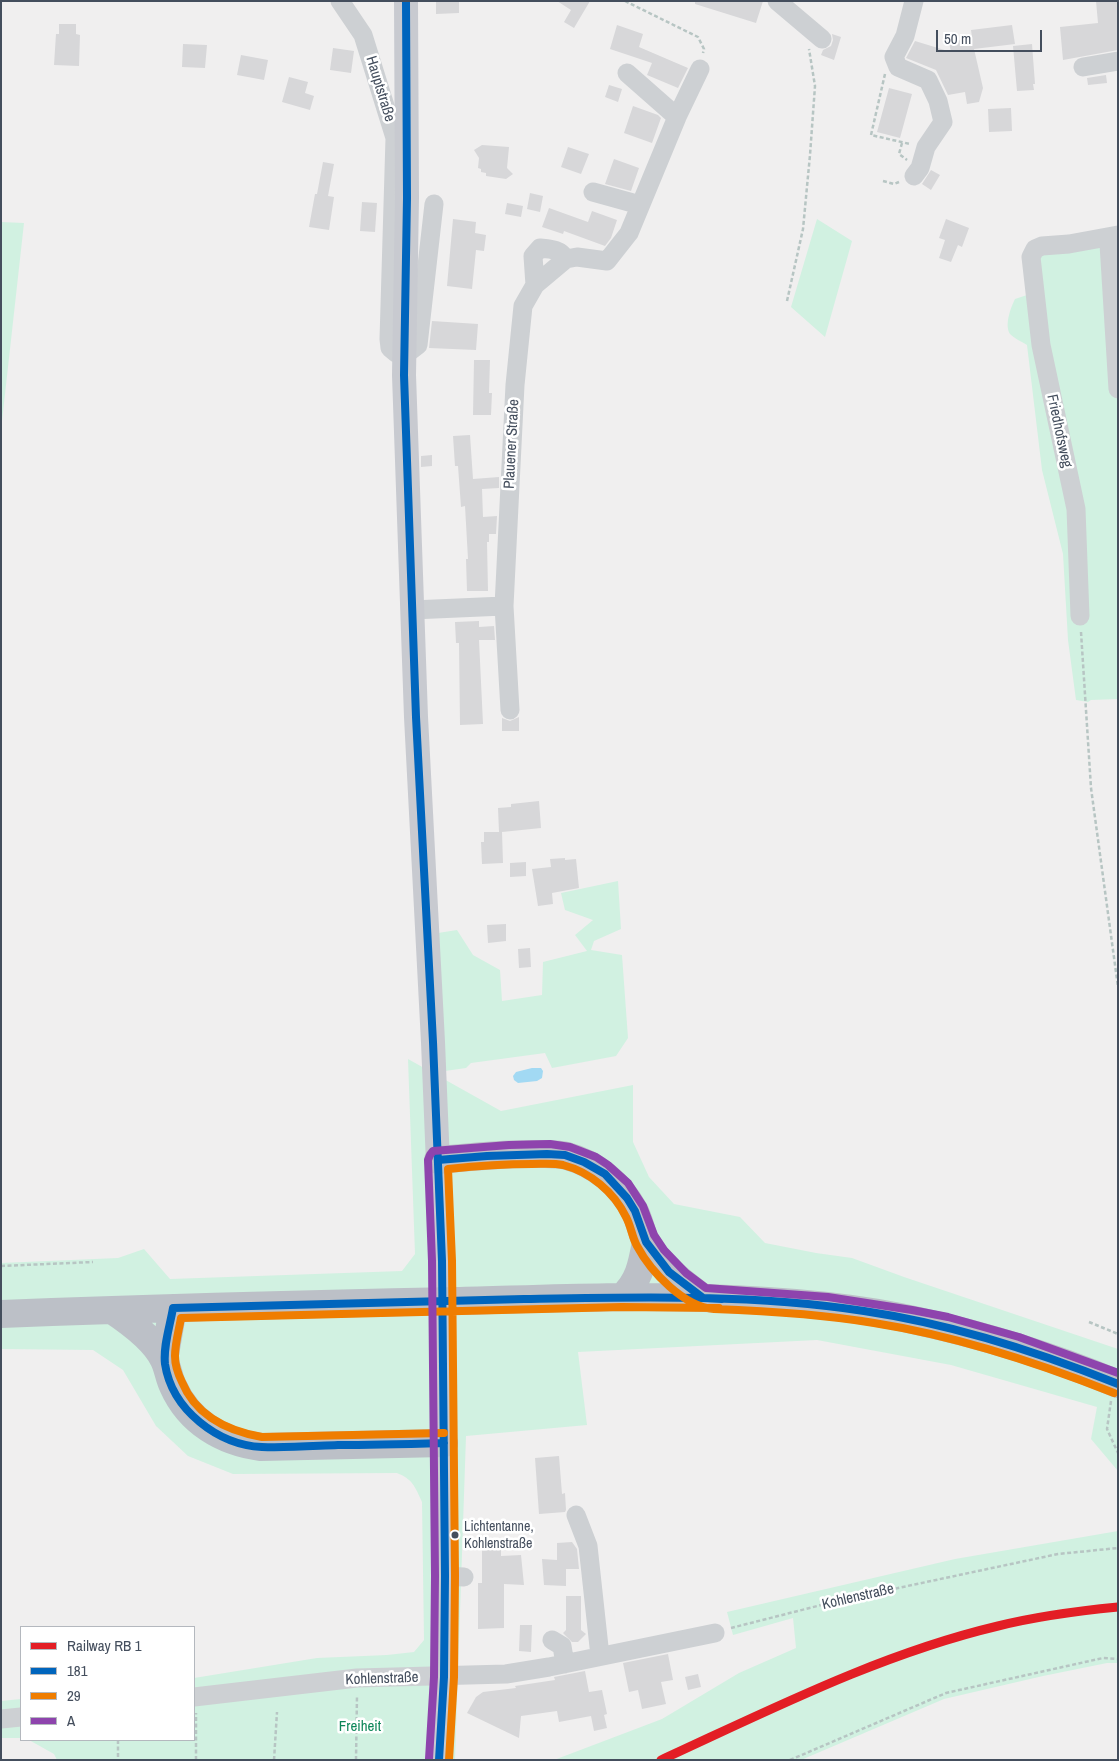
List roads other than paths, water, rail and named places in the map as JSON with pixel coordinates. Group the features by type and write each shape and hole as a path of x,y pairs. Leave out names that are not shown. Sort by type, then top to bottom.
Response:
{"highway":[{"path":"438,1160 547,1154 565,1155 584,1162 605,1174 627,1198 635,1211 646,1242 669,1272 703,1298"},
{"path":"622,1297 637,1280 641,1270 646,1242"},
{"path":"1,1314 622,1297 771,1301 840,1308 916,1320 987,1338 1081,1368 1115,1391"},
{"path":"164,1360 173,1308"},
{"path":"112,1310 142,1332 164,1360 180,1401 194,1417 209,1430 227,1439 244,1445 283,1447 444,1443"}],"main road":[{"path":"406,1 407,198 404,356 416,717 442,1260 444,1443 455,1576 444,1677 439,1760"}],"street":[{"name":"Hauptstraße","path":"340,1 363,35 395,138 389,339 390,348 404,356"},
{"path":"777,1 822,39"},
{"path":"914,1 905,36 894,57 898,67 928,80 938,101 943,122 926,148 920,168 914,176"},
{"path":"1083,67 1118,61"},
{"name":"Plauener Straße","path":"510,710 504,606 515,385 523,306 535,285 566,258 577,257 607,261 629,233 677,116 700,69"},
{"path":"627,73 677,116"},
{"path":"594,192 640,205"},
{"path":"404,356 418,345 434,204"},
{"path":"1114,236 1109,244 1118,389"},
{"name":"Friedhofsweg","path":"1080,616 1076,509 1041,345 1031,257 1035,249 1042,246 1069,244 1114,236"},
{"path":"412,610 504,606"},
{"path":"576,1515 588,1546 600,1656"},
{"name":"Kohlenstraße","path":"195,1697 357,1678 506,1674 565,1664 715,1633"},
{"path":"552,1640 562,1646 565,1664"},
{"path":"1,1719 20,1717"}],"water":[{"path":"541,1068 543,1071 542,1078 537,1081 518,1083 514,1080 513,1076 516,1072"}],"place":[{"name":"Lichtentanne, Kohlenstraße","path":"455,1535"}],"park label":[{"name":"Freiheit","path":"360,1727"}]}
